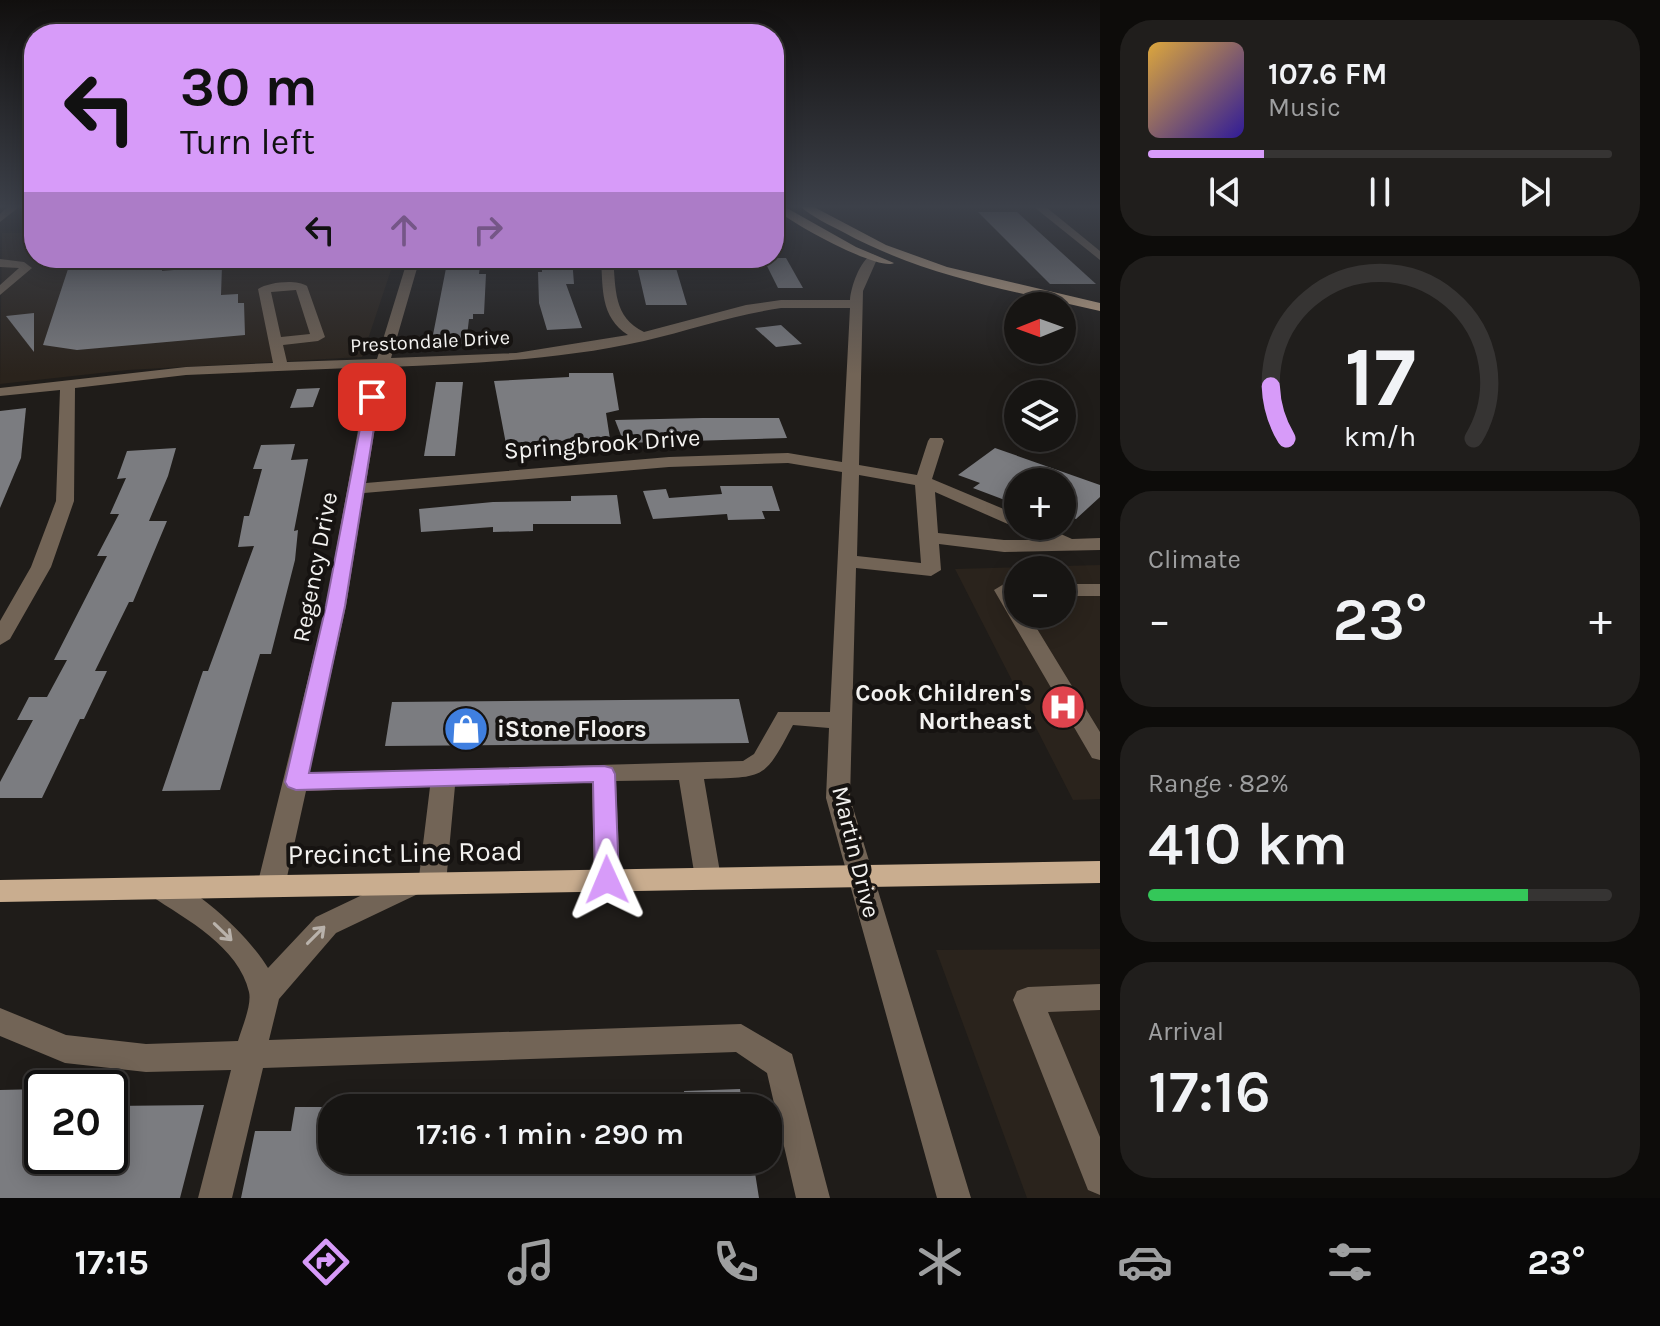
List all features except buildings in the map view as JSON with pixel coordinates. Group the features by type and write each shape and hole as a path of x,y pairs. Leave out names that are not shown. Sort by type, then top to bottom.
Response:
{"main road":[{"path":"890,263 1004,295"},
{"path":"911,263 956,276 983,279"},
{"path":"929,263 1100,307"},
{"path":"1076,313 1100,319"},
{"name":"Precinct Line Road","path":"0,891 1100,872"}],"street":[{"path":"0,263 24,267"},
{"name":"Martin Drive","path":"869,263 857,291 838,798 954,1198"},
{"path":"0,291 26,268"},
{"name":"Regency Drive","path":"271,886 336,606 372,397 411,268"},
{"path":"608,268 613,314 619,326 642,337"},
{"path":"275,342 318,337 301,286 264,289 275,342 281,368"},
{"name":"Prestondale Drive","path":"0,392 174,371 516,357 642,337 746,309 781,304 857,304"},
{"path":"0,639 41,567 65,501 68,383"},
{"path":"847,561 931,570 923,481 936,441"},
{"name":"Springbrook Drive","path":"356,489 695,460 788,458 923,481 1004,516"},
{"path":"929,537 1004,546 1100,544"},
{"path":"1060,540 1072,545"},
{"path":"1076,590 1100,590"},
{"path":"1027,628 1100,752"},
{"path":"296,782 747,769 763,760 786,717 841,721"},
{"path":"690,771 708,878"},
{"path":"604,774 607,880"},
{"path":"215,1198 265,994 326,925 422,883 443,779"},
{"path":"161,888 220,927 253,964 265,994"},
{"path":"1100,997 1028,1000 1100,1178"},
{"path":"0,1022 65,1049 146,1058 741,1038 781,1064 813,1198"}],"shaded area":[{"path":"2,263 24,263 24,268 392,268 362,357 128,370 0,384"},
{"name":"Cook Children's Northeast","path":"1100,565 1100,799 1073,800 955,569 1004,568 1004,628 1076,628 1076,566"},
{"path":"1100,949 1100,1198 1027,1198 936,950"}],"place":[{"name":"Cook Children's Northeast","path":"1063,707"},
{"name":"iStone Floors","path":"466,729"}],"route":[{"path":"372,397 336,606 296,782 604,774 607,880"}]}
